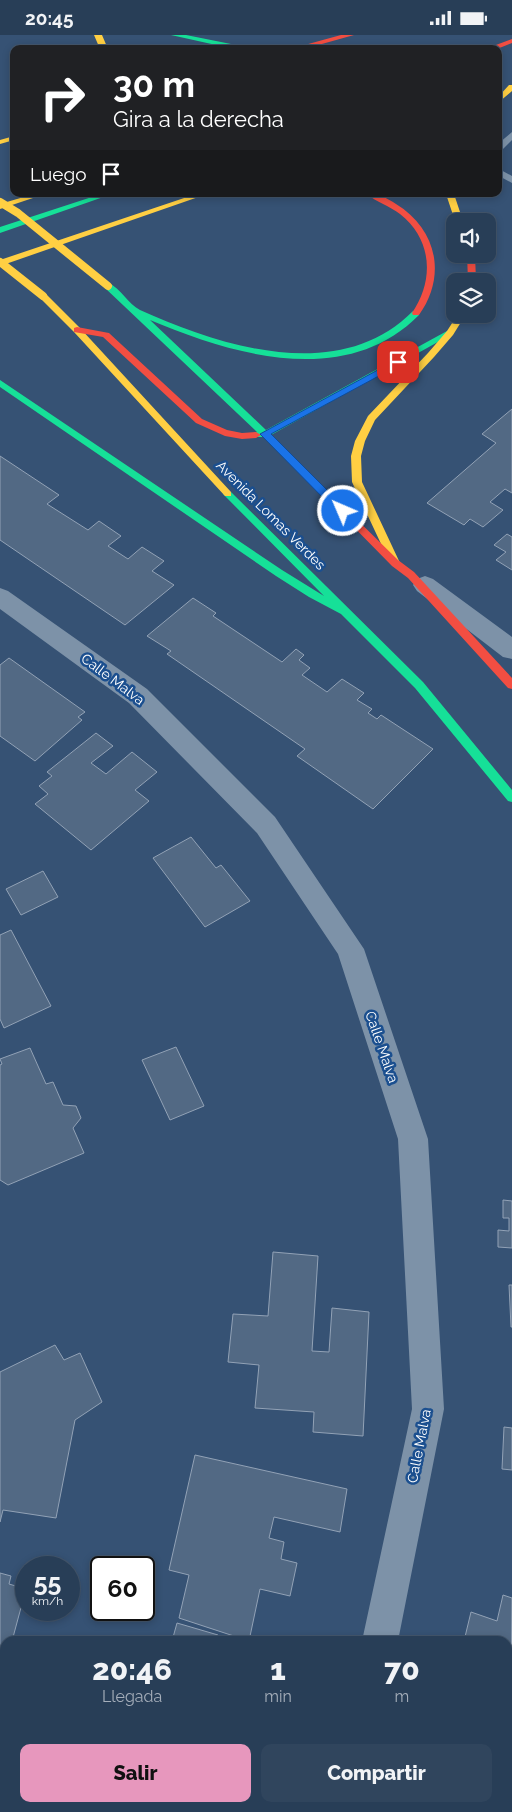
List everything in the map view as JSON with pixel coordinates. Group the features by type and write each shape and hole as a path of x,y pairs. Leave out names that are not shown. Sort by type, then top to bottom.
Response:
{"main road":[{"path":"175,35 196,41 223,45"},
{"path":"308,45 350,35"},
{"path":"502,97 512,87"},
{"path":"0,207 32,197"},
{"path":"0,229 99,197"},
{"path":"0,262 194,197"},
{"path":"135,311 226,347 275,357 314,357 348,352 386,337 407,323 423,307 432,280 431,257 428,244 411,219 377,197"},
{"path":"451,197 456,213"},
{"path":"0,202 18,213 108,286 135,311 265,434 403,569 512,685"},
{"name":"Avenida Lomas Verdes","path":"0,262 44,296 234,501 419,685 512,798"},
{"path":"403,569 357,482 356,456 360,441 371,418 450,333 456,323"},
{"path":"77,330 106,335 198,421 225,433 242,436 265,434 450,333"},
{"path":"0,383 279,573 312,594 347,612"}],"street":[{"path":"403,569 512,650"},
{"name":"Calle Malva","path":"0,597 144,702 266,825 350,949 413,1139 428,1409 381,1636"}],"lane":[{"path":"502,145 512,135"}],"building":[{"path":"512,409 512,493 505,489 490,502 503,510 483,527 470,519 464,525 427,503 496,443 482,434"},
{"path":"0,456 59,495 47,504 88,530 99,521 121,536 108,546 128,559 142,547 164,561 152,571 174,585 125,625 0,540"},
{"path":"507,534 512,537 512,570 496,560 506,552 494,545"},
{"path":"193,598 216,613 213,616 282,662 296,649 304,655 299,660 310,668 302,675 327,692 342,679 364,693 357,700 372,709 368,713 377,719 381,715 433,749 373,809 297,756 305,749 167,654 171,651 147,636"},
{"path":"9,658 85,712 78,717 82,720 35,761 0,736 0,665"},
{"path":"96,733 113,746 91,763 106,774 132,752 157,772 135,790 149,801 91,850 35,804 48,794 39,786 52,776 47,772"},
{"path":"191,837 216,868 221,865 250,901 205,927 153,858"},
{"path":"43,871 58,897 21,915 6,889"},
{"path":"11,930 51,1006 4,1028 0,1019 0,935"},
{"path":"176,1047 204,1106 170,1120 142,1060"},
{"path":"30,1048 46,1084 53,1082 63,1105 76,1106 81,1118 73,1128 84,1153 8,1185 0,1180 0,1065 2,1064 0,1059"},
{"path":"503,1200 512,1201 512,1248 498,1247 498,1230 509,1231 509,1218 503,1218"},
{"path":"273,1252 318,1256 312,1351 329,1352 332,1308 369,1312 363,1436 313,1432 314,1412 255,1408 259,1365 228,1362 233,1314 268,1316"},
{"path":"509,1285 512,1285 512,1327 511,1327"},
{"path":"55,1345 64,1360 80,1353 102,1402 75,1420 56,1518 3,1510 0,1522 0,1372"},
{"path":"504,1427 512,1428 512,1470 502,1469"},
{"path":"195,1455 347,1489 340,1532 274,1517 269,1538 284,1542 281,1559 297,1563 290,1596 260,1589 250,1636 234,1636 179,1618 189,1575 169,1570"},
{"path":"0,1573 11,1576 9,1584 15,1586 15,1621 17,1621 13,1636 0,1636"},
{"path":"503,1595 512,1598 512,1636 465,1636 471,1612 497,1621"},
{"path":"177,1623 218,1635 218,1636 173,1636"}],"traffic: fast":[{"path":"175,35 226,45"},
{"path":"0,230 99,197"},
{"path":"108,286 258,427 337,505"},
{"path":"135,311 214,342 268,355 295,357 323,356 369,344 395,331 416,313"},
{"path":"256,435 265,434 450,333"},
{"path":"0,383 279,573 312,594 347,612"},
{"path":"228,494 419,685 512,798"}],"traffic: slow":[{"path":"98,35 102,45"},
{"path":"502,97 512,87"},
{"path":"0,142 10,139"},
{"path":"0,207 32,197"},
{"path":"0,263 194,197"},
{"path":"451,197 456,213"},
{"path":"0,202 18,213 108,286"},
{"path":"0,262 43,296"},
{"path":"43,296 77,330 228,494"},
{"path":"395,563 357,482 356,456 360,441 371,418 431,355 456,323"}],"traffic: jam":[{"path":"310,45 350,35"},
{"path":"500,45 512,41"},
{"path":"377,197 406,215 415,224 427,245 430,257 431,281 423,303 416,313"},
{"path":"471,263 472,273"},
{"path":"77,330 106,335 199,421 225,433 242,436 256,435"},
{"path":"337,505 395,563 411,575 512,685"}],"route":[{"path":"343,511 265,434 398,362"}]}
